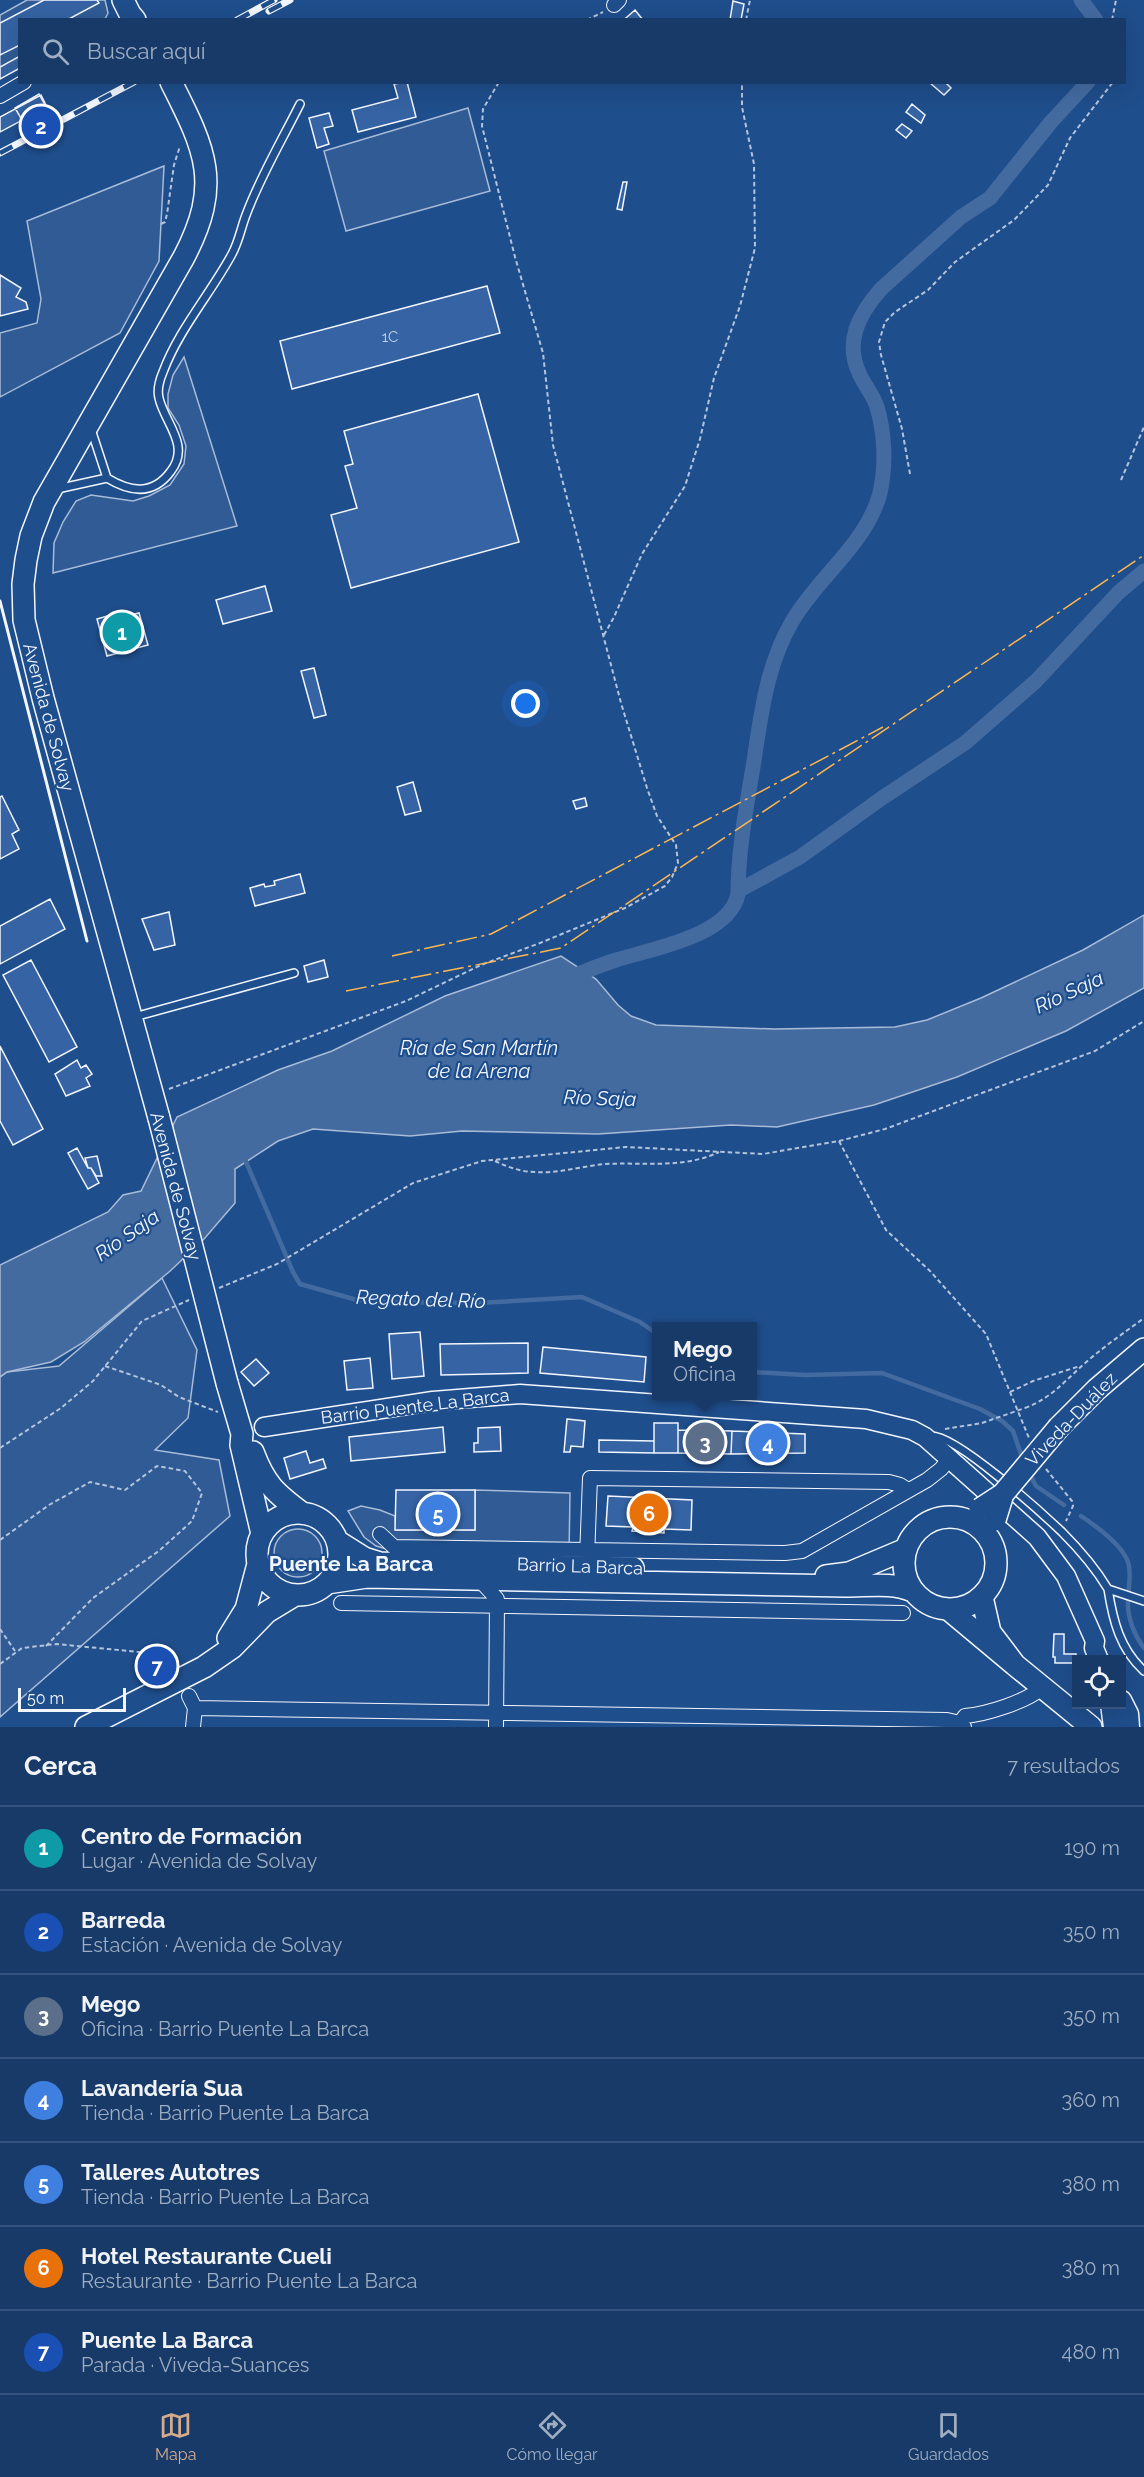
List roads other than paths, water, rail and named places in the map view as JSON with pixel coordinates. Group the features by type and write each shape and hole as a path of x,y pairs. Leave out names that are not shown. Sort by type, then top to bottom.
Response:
{"main road":[{"path":"123,0 133,18"},
{"path":"136,0 140,18"},
{"name":"Avenida de Solvay","path":"172,84 200,144 206,172 207,190 200,222 184,257 50,490 35,524 26,560 23,584 24,620 43,698 132,1018 240,1427"},
{"name":"Viveda-Duález","path":"983,1522 1002,1494 1059,1427 1096,1389 1144,1349"},
{"path":"240,1427 250,1442 266,1482 302,1513 324,1521 337,1541 339,1560 334,1572 327,1583 312,1592 295,1594 274,1587 264,1577 258,1564"},
{"path":"224,1652 226,1641 246,1609 258,1564 257,1552 262,1534 241,1445 240,1427"},
{"path":"262,1534 279,1517 302,1513"},
{"path":"952,1517 983,1522 995,1553 996,1569 992,1584 982,1597 969,1605 948,1609 938,1608 924,1601 913,1591 906,1578 904,1563 906,1549 913,1536 923,1525 937,1519 952,1517"},
{"name":"Barrio La Barca","path":"337,1541 374,1562 419,1563 588,1557 829,1576 849,1573 870,1566 906,1549"},
{"path":"419,1563 436,1570 493,1571 502,1591 518,1574 531,1571 579,1572 585,1569 588,1557"},
{"name":"Barrio La Barca","path":"327,1583 367,1576 478,1578 502,1591 886,1585 913,1591"},
{"path":"86,1727 189,1695 204,1667 233,1647 267,1612 295,1594"},
{"path":"982,1597 990,1632 1015,1665"},
{"path":"948,1609 1091,1727"}],"street":[{"path":"0,96 21,84"},
{"name":"Barrio Puente La Barca","path":"264,1427 433,1401 520,1394 866,1419 912,1430 930,1436 1048,1549 1074,1592 1095,1641 1094,1648 1097,1655"},
{"path":"380,1534 394,1547 588,1557 802,1551 936,1473 951,1458"},
{"path":"588,1557 590,1478 889,1482 908,1490"},
{"path":"496,1720 502,1591"},
{"name":"Barrio La Barca","path":"340,1603 502,1591 903,1612"},
{"name":"Barrio Puente La Barca","path":"1095,1641 1101,1644 1105,1655"},
{"path":"193,1727 189,1695 496,1720 935,1719 962,1725 965,1716 979,1715 1024,1698 1042,1688"},
{"path":"1111,1709 1113,1727"},
{"path":"1127,1714 1142,1727"}],"lane":[{"path":"89,422 107,478 119,486 137,491 154,485 172,470 177,445 173,428 159,398 162,373 233,252 246,215 300,104"},
{"path":"50,490 107,478"},
{"path":"132,1018 294,974"},
{"path":"930,1436 965,1452 1011,1487 1060,1530 1100,1576 1108,1589 1118,1635 1129,1655 1144,1671"},
{"path":"1108,1589 1142,1600"}],"water":[{"path":"1144,915 1144,988 1066,1031 957,1077 874,1105 777,1127 731,1125 598,1134 462,1131 410,1136 313,1129 278,1141 235,1169 235,1203 204,1239 169,1272 84,1342 51,1362 7,1372 0,1377 0,1265 108,1212 123,1195 141,1191 177,1117 278,1070 332,1051 445,996 561,956 596,979 618,1005 631,1016 656,1025 774,1029 895,1027 927,1020 981,998 1083,950"}],"waterway":[{"path":"1081,0 1094,18"},
{"path":"568,978 610,962 687,939 720,920 732,908 738,894 743,830 762,710 776,655 793,620 804,604 865,528 880,493 884,450 880,417 874,399 855,363 853,352 860,319 881,289 961,217 990,198 1051,122 1086,84"},
{"path":"738,891 800,857 882,798 965,743 1036,681 1118,593 1144,571"},
{"name":"Regato del Río","path":"244,1157 300,1284 357,1300 385,1302 479,1303 582,1297 640,1322 652,1330"},
{"name":"Regato del Río","path":"757,1372 805,1375 882,1373 980,1409 1002,1421 1013,1431 1023,1460"},
{"name":"Regato del Río","path":"1029,1473 1036,1486 1064,1505"},
{"name":"Regato del Río","path":"1081,1516 1101,1530 1120,1549 1128,1562 1130,1619 1134,1632 1144,1648"}],"railway":[{"path":"241,18 274,0"},
{"path":"269,11 290,0"},
{"path":"0,153 130,84"}],"place":[{"name":"Barreda","path":"41,126"},
{"name":"Centro de Formación","path":"122,632"},
{"name":"Mego","path":"705,1442"},
{"name":"Lavandería Sua","path":"768,1443"},
{"name":"Hotel Restaurante Cueli","path":"649,1513"},
{"name":"Talleres Autotres","path":"438,1514"},
{"name":"Puente La Barca","path":"157,1666"}],"district":[{"name":"Puente La Barca","path":"351,1563"}],"water label":[{"name":"Río Saja","path":"1069,992"},
{"name":"Ría de San Martín de la Arena","path":"479,1060"},
{"name":"Río Saja","path":"600,1098"},
{"name":"Río Saja","path":"127,1235"}]}
